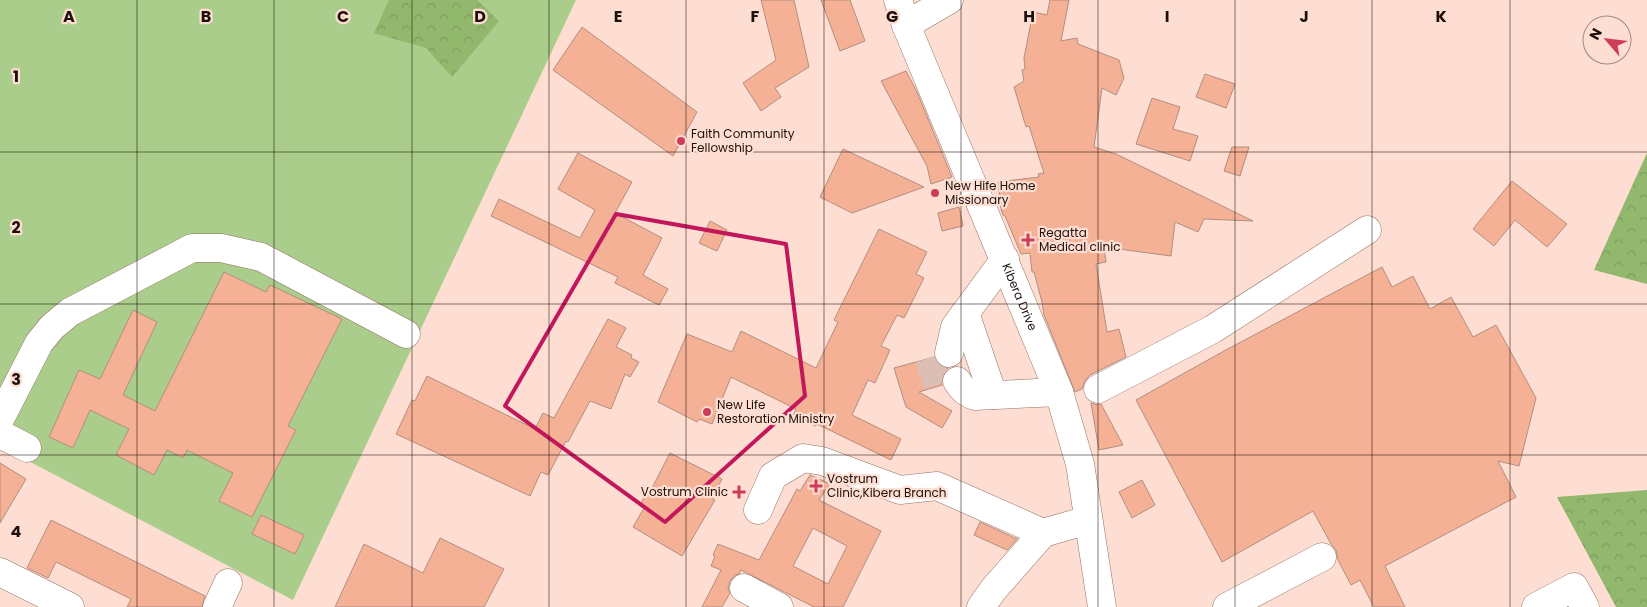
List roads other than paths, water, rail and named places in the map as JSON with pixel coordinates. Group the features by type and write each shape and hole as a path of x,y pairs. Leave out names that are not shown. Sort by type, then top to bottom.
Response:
{"street":[{"path":"902,13 949,0"},
{"name":"Kibera Drive","path":"902,13 1059,392 1080,464 1102,607"},
{"path":"1098,389 1212,329 1367,230"},
{"path":"0,420 39,343 52,327 70,312 192,248 221,248 261,257 406,334"},
{"path":"1005,260 949,338 966,390 1059,392"},
{"path":"0,434 27,448"},
{"path":"758,510 773,476 803,458 822,461 900,490 937,486 1043,533"},
{"path":"981,607 993,590 1043,533 1088,520"},
{"path":"1227,607 1322,557"},
{"path":"0,572 70,607"},
{"path":"1536,607 1574,587 1585,607"},
{"path":"744,588 779,607"}],"tunnel":[{"path":"929,358 938,387"}],"place":[{"name":"Faith Community Fellowship","path":"681,141"},
{"name":"New Hife Home Missionary","path":"935,193"},
{"name":"Regatta Medical clinic","path":"1028,240"},
{"name":"New Life Restoration Ministry","path":"707,412"},
{"name":"Vostrum Clinic,Kibera Branch","path":"816,486"},
{"name":"Vostrum Clinic","path":"739,492"}]}
